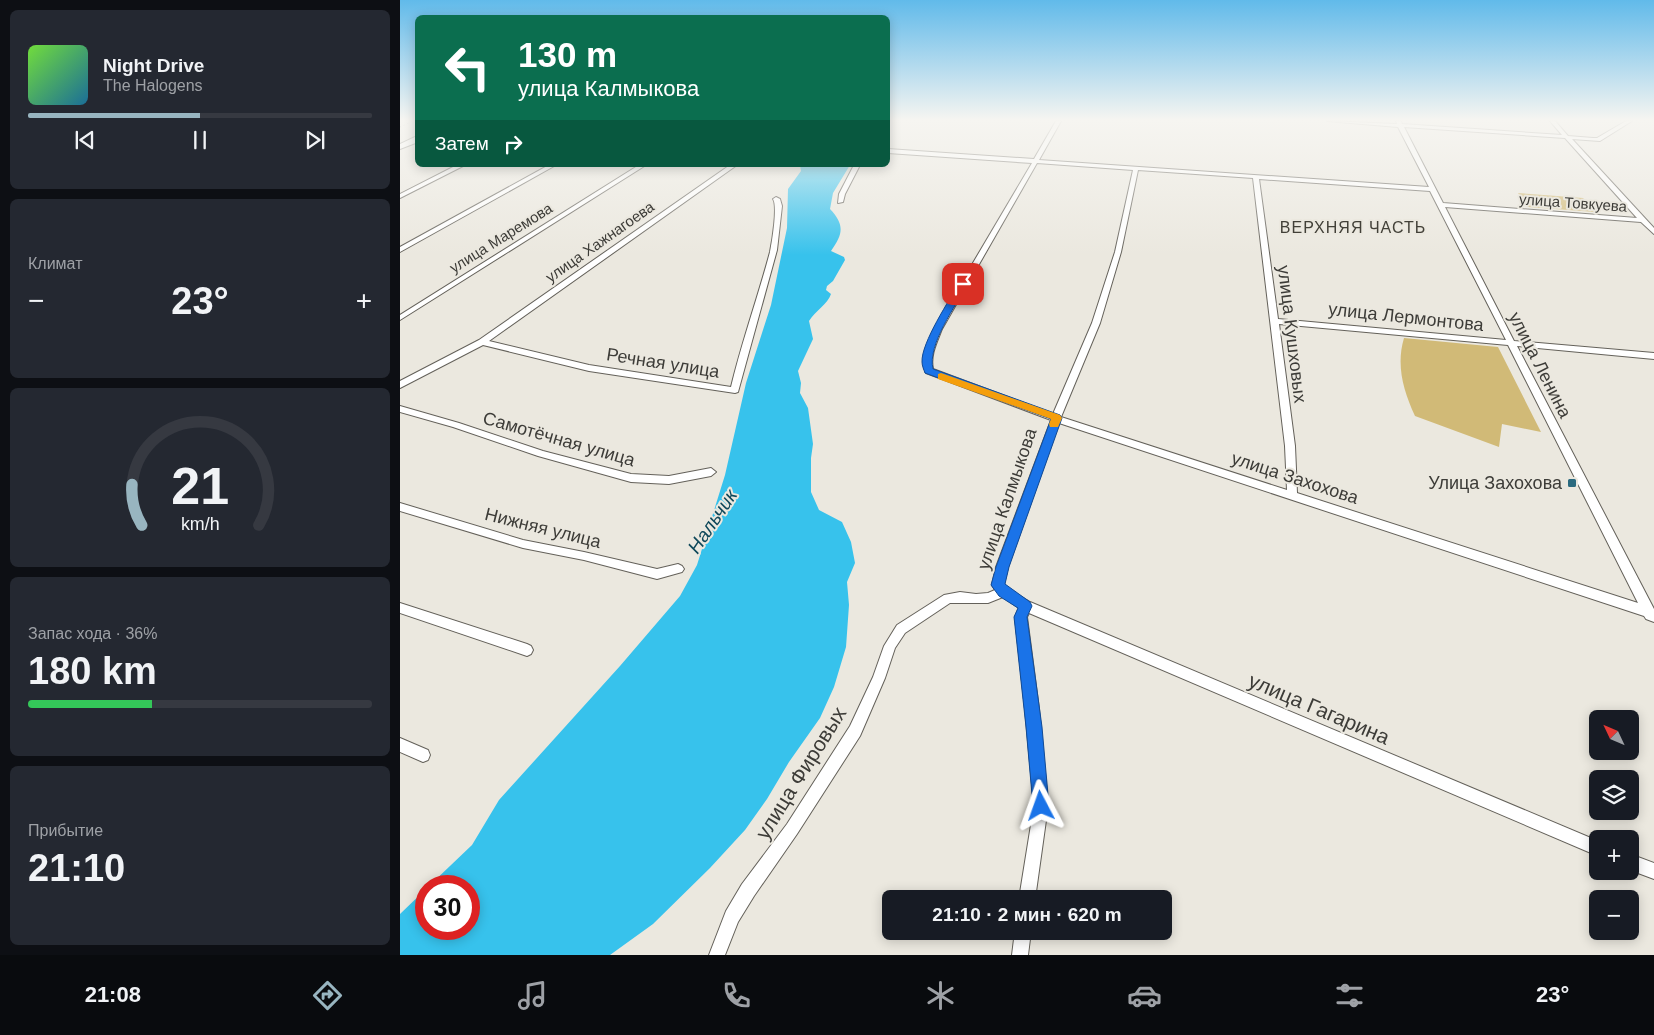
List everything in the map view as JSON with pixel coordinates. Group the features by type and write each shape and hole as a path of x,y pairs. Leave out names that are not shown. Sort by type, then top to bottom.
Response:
{"street":[{"name":"улица Захохова","path":"1033,166 938,329 928,354 928,369 932,373 1056,418 1652,617"},
{"path":"1101,166 1433,189"},
{"name":"улица Ленина","path":"1421,166 1652,617"},
{"path":"1593,166 1654,232"},
{"path":"400,196 458,167"},
{"path":"400,250 549,167"},
{"name":"улица Маремова","path":"400,318 640,167"},
{"name":"улица Хажнагоева","path":"482,342 731,167"},
{"path":"840,202 842,194 857,167"},
{"name":"улица Калмыкова","path":"1026,606 1004,592 998,585 999,576 1056,418 1086,352 1118,252 1136,168"},
{"name":"улица Кушховых","path":"1256,177 1290,446 1292,496"},
{"name":"Речная улица","path":"482,342 597,370 735,390 748,337 774,250 779,206 776,199"},
{"name":"улица Товкуева","path":"1441,206 1643,220"},
{"name":"улица Лермонтова","path":"1274,320 1654,356"},
{"path":"400,384 482,342"},
{"name":"Самотёчная улица","path":"400,409 456,425 541,454 631,478 669,480 710,472"},
{"name":"Нижняя улица","path":"400,507 523,544 584,556 657,574 678,570"},
{"name":"улица Фировых","path":"717,955 732,917 748,890 792,829 855,731 879,678 890,646 901,630 948,598 988,598 1004,592"},
{"path":"1026,606 1021,617 1041,806 1029,890"},
{"name":"улица Гагарина","path":"1026,606 1589,845"},
{"path":"400,608 527,650"},
{"path":"400,745 423,755"},
{"path":"1639,865 1654,871"},
{"path":"1020,955 1022,940"}],"shaded area":[{"path":"1518,193 1583,198 1595,212 1528,207"},
{"path":"1404,338 1498,347 1541,432 1502,424 1499,447 1415,416 1407,397 1402,377 1401,358"}],"water":[{"name":"Нальчик","path":"800,167 849,167 833,193 830,209 838,220 841,230 838,240 831,251 844,257 845,260 833,281 827,286 826,290 831,294 829,298 809,321 813,339 798,371 801,383 800,393 808,408 813,444 811,492 819,510 842,522 851,542 855,563 847,582 849,605 846,647 834,687 820,718 745,830 710,868 653,924 610,955 400,955 400,914 415,900 415,940 480,940 480,875 441,875 472,845 499,800 620,666 680,596 697,565 725,475 746,383 771,305 787,228 788,189 801,171"}],"slow traffic":[{"path":"941,376 1056,418 1054,424"}],"place":[{"name":"Улица Захохова","path":"1572,483"}],"district":[{"name":"ВЕРХНЯЯ ЧАСТЬ","path":"1353,227"}],"route":[{"path":"963,284 938,329 928,354 926,362 929,371 1056,418 1002,567 998,585 1004,592 1026,606 1021,617 1041,806"}]}
